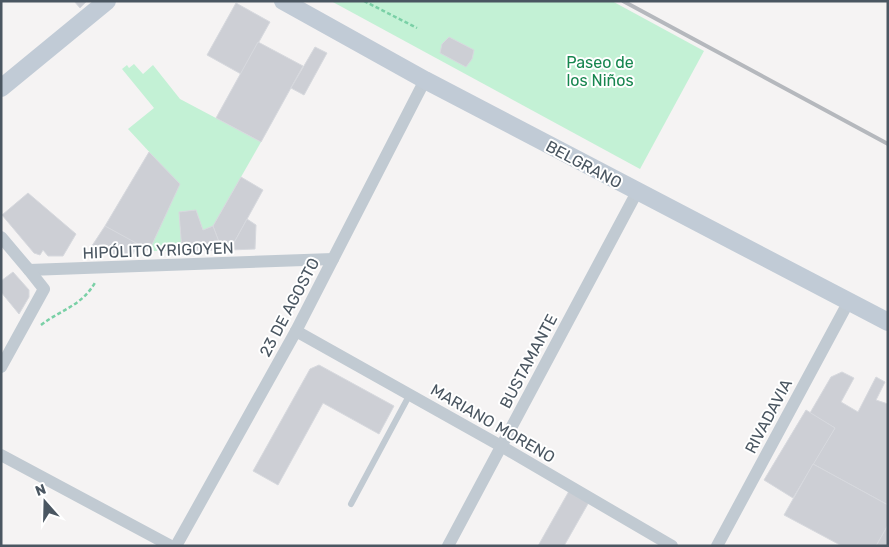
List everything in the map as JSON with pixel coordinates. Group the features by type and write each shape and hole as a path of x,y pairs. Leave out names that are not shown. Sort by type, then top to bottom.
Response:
{"main road":[{"path":"1,88 108,1"},
{"name":"BELGRANO","path":"282,1 425,80 888,322"}],"street":[{"name":"23 DE AGOSTO","path":"176,546 296,331 425,80"},
{"name":"BUSTAMANTE","path":"448,546 637,192"},
{"path":"1,237 44,289"},
{"name":"HIPÓLITO YRIGOYEN","path":"29,270 52,271 333,259"},
{"path":"1,368 52,271"},
{"name":"RIVADAVIA","path":"717,546 849,301"},
{"name":"MARIANO MORENO","path":"296,331 501,446 672,546"},
{"path":"1,456 171,546"}],"lane":[{"path":"351,504 410,394"}],"path":[{"path":"364,1 417,28"},
{"path":"38,327 57,313 72,308 90,292 98,277"}],"green space":[{"name":"Paseo de los Niños","path":"331,1 612,1 704,51 640,169"},
{"path":"134,64 143,74 153,65 180,99 261,142 213,226 203,230 196,210 179,212 182,251 149,251 179,184 128,129 154,108 122,69 127,65 129,68"}],"building":[{"path":"74,1 87,1 80,8"},
{"path":"236,3 270,22 241,74 207,55"},
{"path":"449,37 474,50 472,59 466,67 440,53 442,44"},
{"path":"258,42 303,66 261,142 216,118"},
{"path":"315,47 327,53 304,95 291,88"},
{"path":"149,152 180,184 149,251 105,226"},
{"path":"241,177 263,190 230,250 222,250 213,226"},
{"path":"28,193 76,234 63,256 48,256 43,250 40,255 34,253 2,215"},
{"path":"196,210 203,230 213,226 222,250 182,251 179,212"},
{"path":"247,219 256,225 255,249 230,250"},
{"path":"105,226 138,244 133,254 86,255"},
{"path":"13,272 29,290 29,297 19,314 1,292 1,281"},
{"path":"319,365 394,406 379,434 323,403 278,485 253,471 310,369"},
{"path":"842,372 854,378 841,402 858,412 876,377 885,382 876,400 888,404 888,505 813,464 835,428 810,413 831,377"},
{"path":"806,410 835,428 793,498 764,480"},
{"path":"813,464 888,505 888,525 876,546 842,546 784,515"},
{"path":"569,491 589,502 564,546 538,546"},
{"path":"888,525 888,546 876,546"}],"railway":[{"path":"623,1 888,144"}]}
